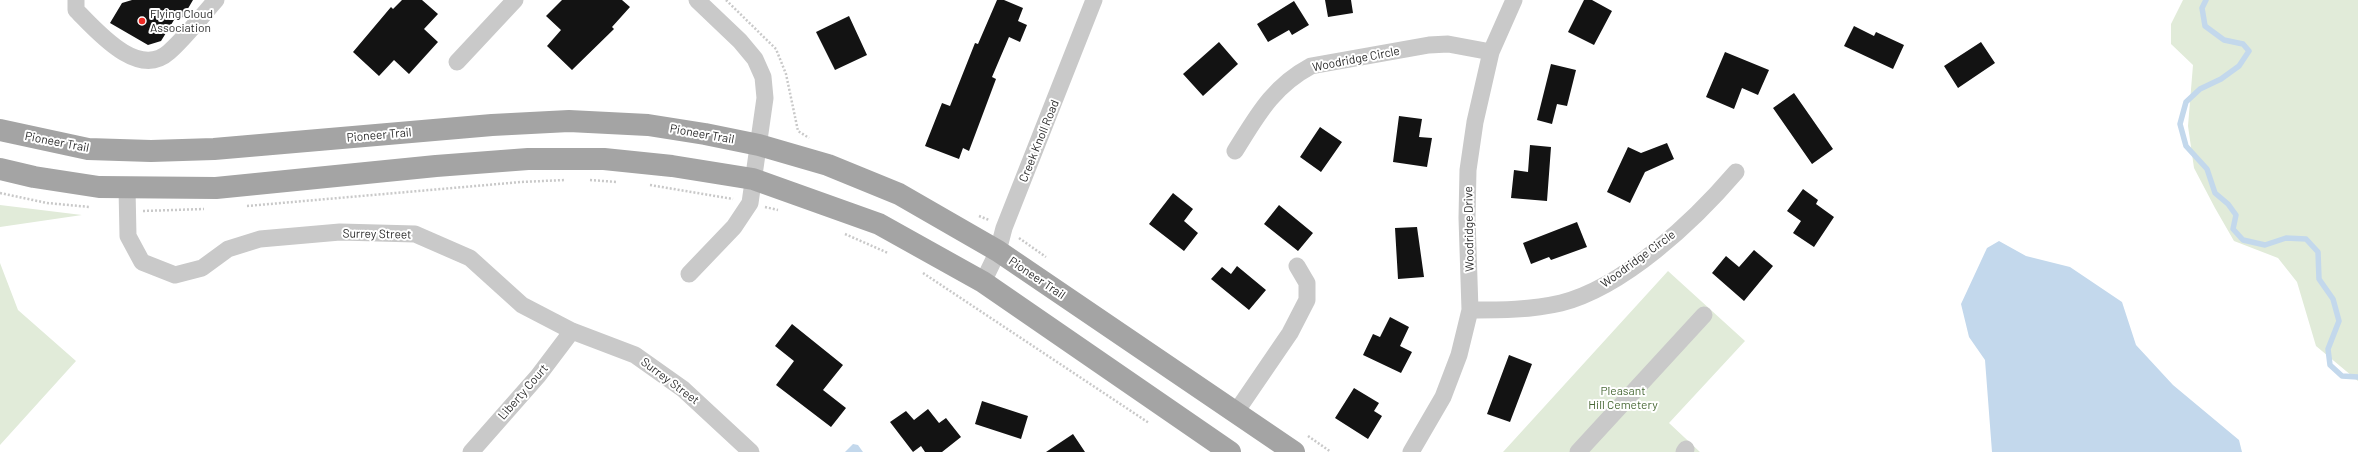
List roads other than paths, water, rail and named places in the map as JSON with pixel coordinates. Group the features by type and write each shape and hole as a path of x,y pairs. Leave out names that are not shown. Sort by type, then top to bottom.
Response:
{"main road":[{"name":"Pioneer Trail","path":"0,130 88,149 152,151 214,149 492,125 569,121 648,125 705,134 759,145 828,165 899,194 998,251 1294,452"},
{"path":"0,169 41,178 98,187 216,188 436,166 528,159 604,158 672,166 753,179 879,224 983,282 1230,452"}],"street":[{"path":"76,0 76,10 107,41 131,57 144,60 157,58 168,53 216,0"},
{"path":"457,62 515,0"},
{"path":"689,274 734,227 750,203 765,98 763,77 755,59 740,41 697,0"},
{"name":"Creek Knoll Road","path":"983,282 998,251 1004,228 1094,0"},
{"name":"Woodridge Drive","path":"1410,452 1443,397 1459,356 1470,310 1467,218 1468,170 1475,122 1491,52 1514,0"},
{"name":"Woodridge Circle","path":"1235,151 1275,91 1293,76 1310,66 1428,45 1448,44 1491,52"},
{"name":"Woodridge Circle","path":"1470,310 1534,308 1562,302 1591,292 1616,278 1674,234 1712,199 1736,172"},
{"name":"Surrey Street","path":"127,188 126,210 128,236 142,262 175,275 202,268 228,249 260,240 340,232 415,234 470,258 522,305 572,331 634,355 683,389 751,452"},
{"path":"1236,412 1290,333 1307,300 1307,283 1297,266"},
{"path":"1578,452 1704,315"},
{"name":"Liberty Court","path":"471,452 538,376 572,331"}],"water":[{"path":"1999,241 2026,256 2070,267 2122,302 2136,345 2173,385 2239,440 2242,452 1992,452 1985,360 1969,337 1961,304 1987,248"},
{"path":"853,444 858,445 863,452 845,452"}],"waterway":[{"path":"2206,0 2202,8 2205,26 2224,40 2243,44 2249,51 2239,66 2221,79 2200,89 2186,102 2180,124 2186,146 2207,169 2215,193 2228,204 2236,215 2233,229 2243,240 2265,245 2286,238 2306,239 2318,252 2319,279 2333,299 2339,321 2328,349 2330,365 2342,376 2358,377"}],"place":[{"name":"Flying Cloud Association","path":"142,21"}],"park label":[{"name":"Pleasant Hill Cemetery","path":"1623,398"}]}
